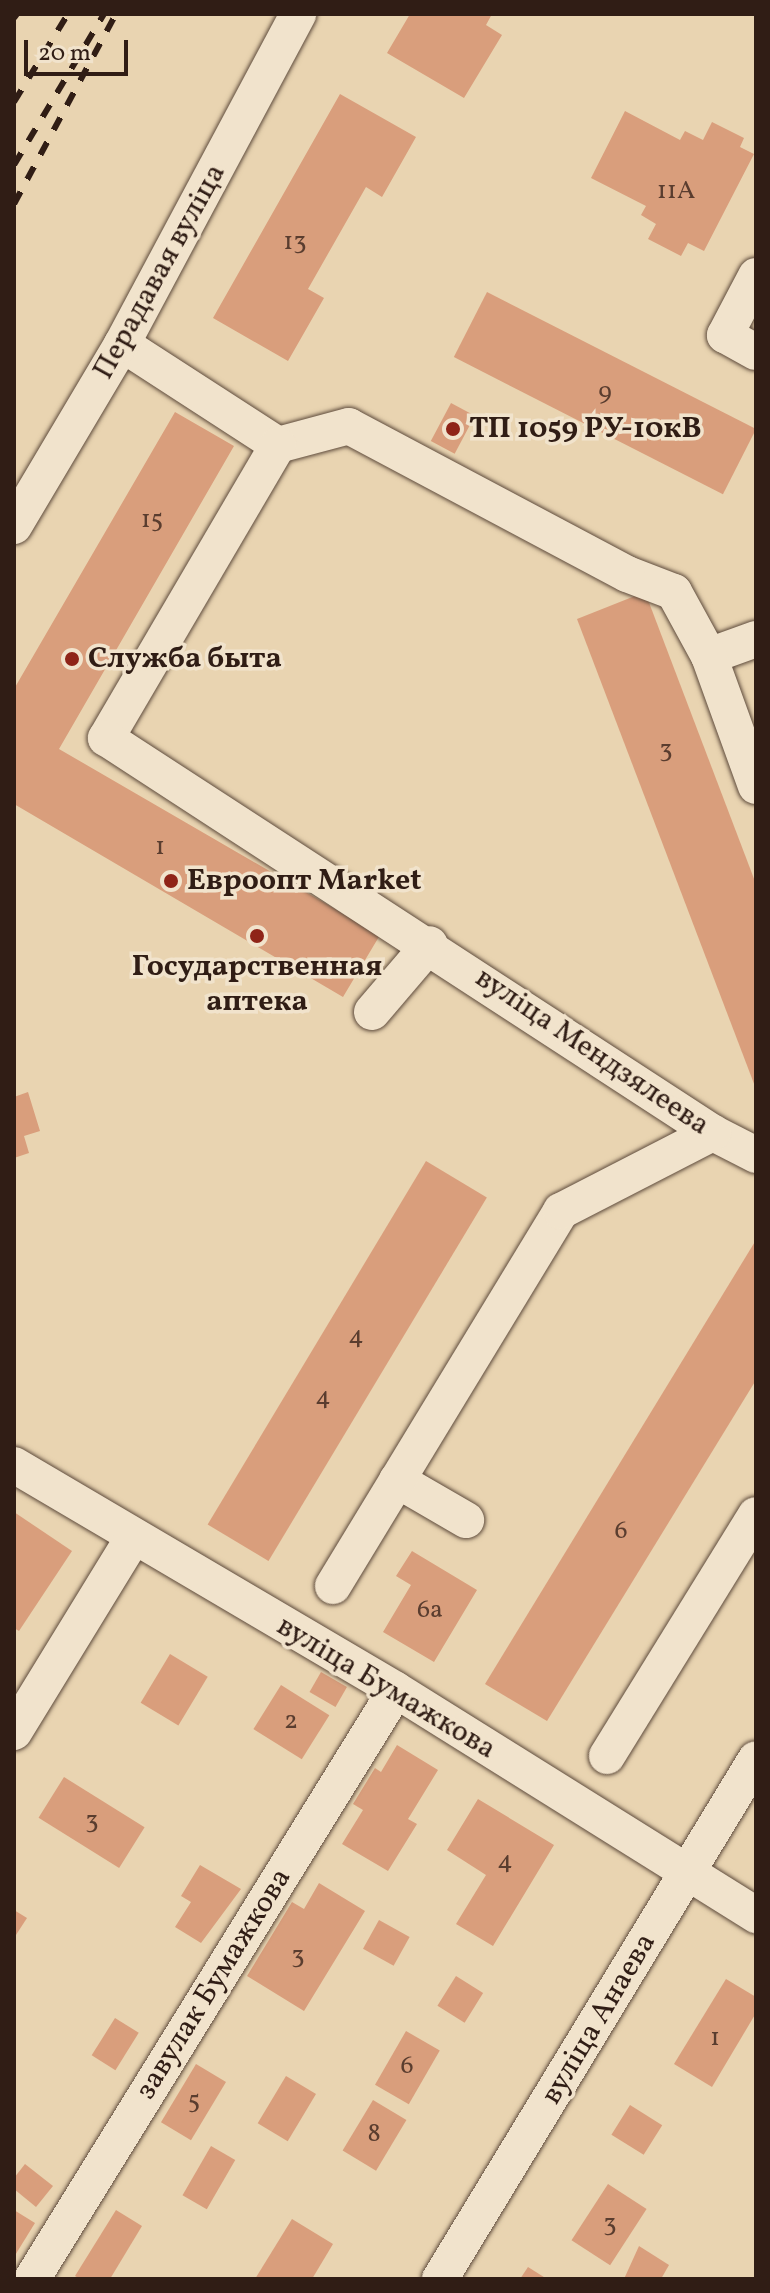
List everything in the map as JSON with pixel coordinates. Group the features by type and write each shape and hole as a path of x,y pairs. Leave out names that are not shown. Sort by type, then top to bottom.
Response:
{"street":[{"name":"Перадавая вуліца","path":"14,526 122,344 298,14"},
{"path":"756,276 725,335 756,352"},
{"path":"122,344 278,445 349,426 627,574 674,592 709,656 756,786"},
{"name":"вуліца Мендзялеева","path":"278,445 106,738 430,944 713,1133 756,1155"},
{"path":"709,656 756,639"},
{"path":"372,1012 430,944"},
{"path":"333,1586 561,1211 713,1133"},
{"name":"вуліца Бумажкова","path":"14,1465 133,1538 396,1690 687,1875 756,1915"},
{"path":"397,1480 466,1520"},
{"path":"607,1756 756,1515"},
{"path":"14,1732 133,1538"},
{"name":"завулак Бумажкова","path":"32,2279 396,1690"},
{"name":"вуліца Анаева","path":"440,2279 756,1759"}],"building":[{"path":"410,14 492,14 486,25 502,35 464,98 387,53"},
{"path":"340,94 416,137 382,197 366,187 308,289 324,298 288,361 213,318"},
{"path":"625,111 680,140 685,131 703,140 712,122 744,138 740,147 754,154 704,251 688,243 681,256 648,239 656,224 641,215 646,206 591,178"},
{"path":"487,292 756,429 723,494 454,357"},
{"name":"ТП 1059 РУ-10кВ","path":"451,403 475,416 455,454 431,441"},
{"path":"175,412 234,446 59,749 380,935 343,997 14,804 14,689"},
{"path":"645,592 756,884 756,1089 577,619"},
{"path":"28,1092 40,1131 24,1136 29,1153 14,1158 14,1097"},
{"path":"426,1161 487,1198 268,1561 208,1524"},
{"path":"756,1240 756,1380 547,1721 485,1684"},
{"path":"14,1512 72,1551 19,1631 14,1628"},
{"path":"412,1551 477,1590 434,1662 383,1632 411,1585 396,1576"},
{"path":"170,1654 208,1677 178,1726 141,1703"},
{"path":"321,1672 347,1687 335,1707 310,1692"},
{"path":"281,1685 329,1715 302,1759 253,1729"},
{"path":"397,1745 438,1770 408,1819 417,1824 388,1871 342,1844 363,1810 353,1804 375,1768 381,1772"},
{"path":"64,1777 145,1827 119,1868 39,1818"},
{"path":"478,1799 554,1845 493,1946 456,1924 486,1875 447,1850"},
{"path":"200,1865 241,1889 201,1943 175,1927 191,1902 181,1896"},
{"path":"319,1883 365,1911 304,2011 247,1976 292,1902 304,1909"},
{"path":"14,1910 27,1918 14,1938"},
{"path":"379,1920 410,1937 394,1966 363,1949"},
{"path":"456,1976 483,1993 465,2023 437,2006"},
{"path":"726,1979 756,1997 756,2013 712,2087 674,2064"},
{"path":"115,2018 139,2033 115,2070 92,2055"},
{"path":"406,2031 440,2050 409,2104 375,2085"},
{"path":"196,2064 226,2082 191,2140 161,2122"},
{"path":"286,2076 316,2094 288,2141 258,2123"},
{"path":"373,2100 406,2120 376,2171 343,2151"},
{"path":"630,2105 662,2125 644,2155 611,2135"},
{"path":"211,2146 235,2160 207,2209 182,2195"},
{"path":"25,2164 53,2186 36,2207 14,2189 14,2178"},
{"path":"608,2184 647,2209 610,2265 572,2240"},
{"path":"14,2210 35,2223 14,2257"},
{"path":"116,2210 142,2226 110,2279 80,2279 75,2276"},
{"path":"292,2219 333,2244 312,2279 255,2279"},
{"path":"639,2246 669,2265 661,2279 624,2279"},
{"path":"528,2267 547,2279 520,2279"}],"railway":[{"path":"14,18 17,14"},
{"path":"14,102 68,14"},
{"path":"14,165 104,14"},
{"path":"14,204 116,14"}],"place":[{"name":"ТП 1059 РУ-10кВ","path":"453,429"},
{"name":"Служба быта","path":"72,659"},
{"name":"Евроопт Market","path":"171,881"},
{"name":"Государственная аптека","path":"257,936"}]}
